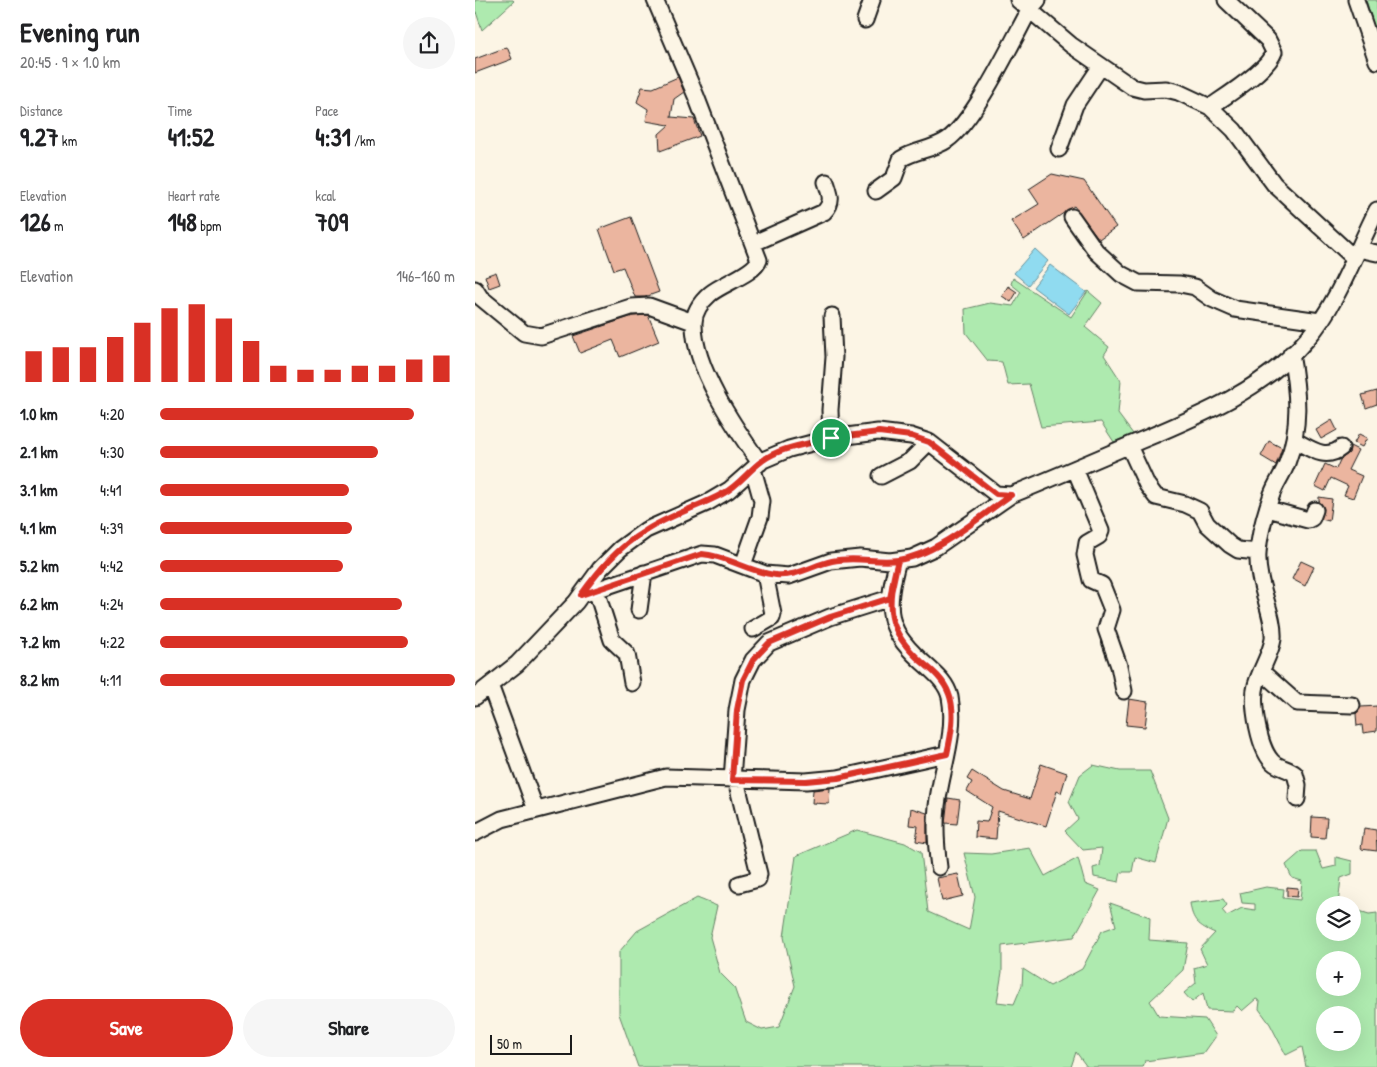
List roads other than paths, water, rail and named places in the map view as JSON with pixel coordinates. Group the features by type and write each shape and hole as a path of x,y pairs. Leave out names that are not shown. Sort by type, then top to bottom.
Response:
{"street":[{"path":"655,0 696,96 759,260 757,266 727,282 703,300 693,322 695,336 714,391 756,466 762,501 759,517 743,565"},
{"path":"865,20 873,0"},
{"path":"1356,0 1377,60"},
{"path":"1210,107 1258,71 1272,57 1274,52 1268,40 1230,1"},
{"path":"876,191 895,178 901,160 948,139 960,126 976,105 1029,3 1071,45 1132,87 1144,90 1167,89 1179,92 1210,107 1234,130 1274,184 1356,254 1377,253"},
{"path":"1059,149 1075,105 1101,66"},
{"path":"754,243 823,212 829,206 831,200 826,182"},
{"path":"581,595 702,554 715,555 765,574 789,576 831,561 860,558 898,560 912,558 936,546 1011,495 1189,420 1239,393 1278,367 1307,339 1331,305 1377,210"},
{"path":"1072,217 1096,251 1121,274 1138,283 1187,285 1195,287 1212,299 1235,309 1320,321"},
{"path":"475,289 480,298 523,333 541,336 631,307 649,306 693,322"},
{"path":"831,438 829,410 834,357 832,316"},
{"path":"1291,354 1298,405 1294,440 1268,509 1258,552 1259,581 1272,626 1273,640 1255,686 1253,705 1268,757 1275,764 1295,774 1298,785 1297,799"},
{"path":"475,697 517,664 581,595 600,569 620,548 646,530 707,503 729,490 756,466 789,449 831,438 879,432 911,436 929,442 996,494 1011,495"},
{"path":"1294,440 1324,455 1331,454 1341,448"},
{"path":"881,476 910,461 929,442"},
{"path":"1129,446 1147,485 1156,497 1185,504 1201,511 1207,524 1230,545 1237,550 1258,552"},
{"path":"1075,469 1101,531 1099,536 1087,543 1085,555 1091,580 1102,585 1110,604 1111,613 1106,630 1119,666 1124,691"},
{"path":"1268,509 1308,520 1312,518 1315,510"},
{"path":"898,560 889,608 896,634 909,651 939,677 949,694 953,713 937,806 936,841 939,866"},
{"path":"639,610 644,573"},
{"path":"753,629 772,618 773,614 765,574"},
{"path":"596,590 612,640 627,654 632,683"},
{"path":"739,884 753,882 759,874 733,778 737,710 743,680 753,660 769,643 830,617 890,598"},
{"path":"1261,671 1297,703 1352,705"},
{"path":"490,685 536,810"},
{"path":"475,833 480,828 502,819 666,777 692,776 806,781 838,778 947,752"}],"water":[{"path":"1035,249 1048,261 1028,285 1014,273"},
{"path":"1050,265 1086,292 1069,314 1033,287"}]}
